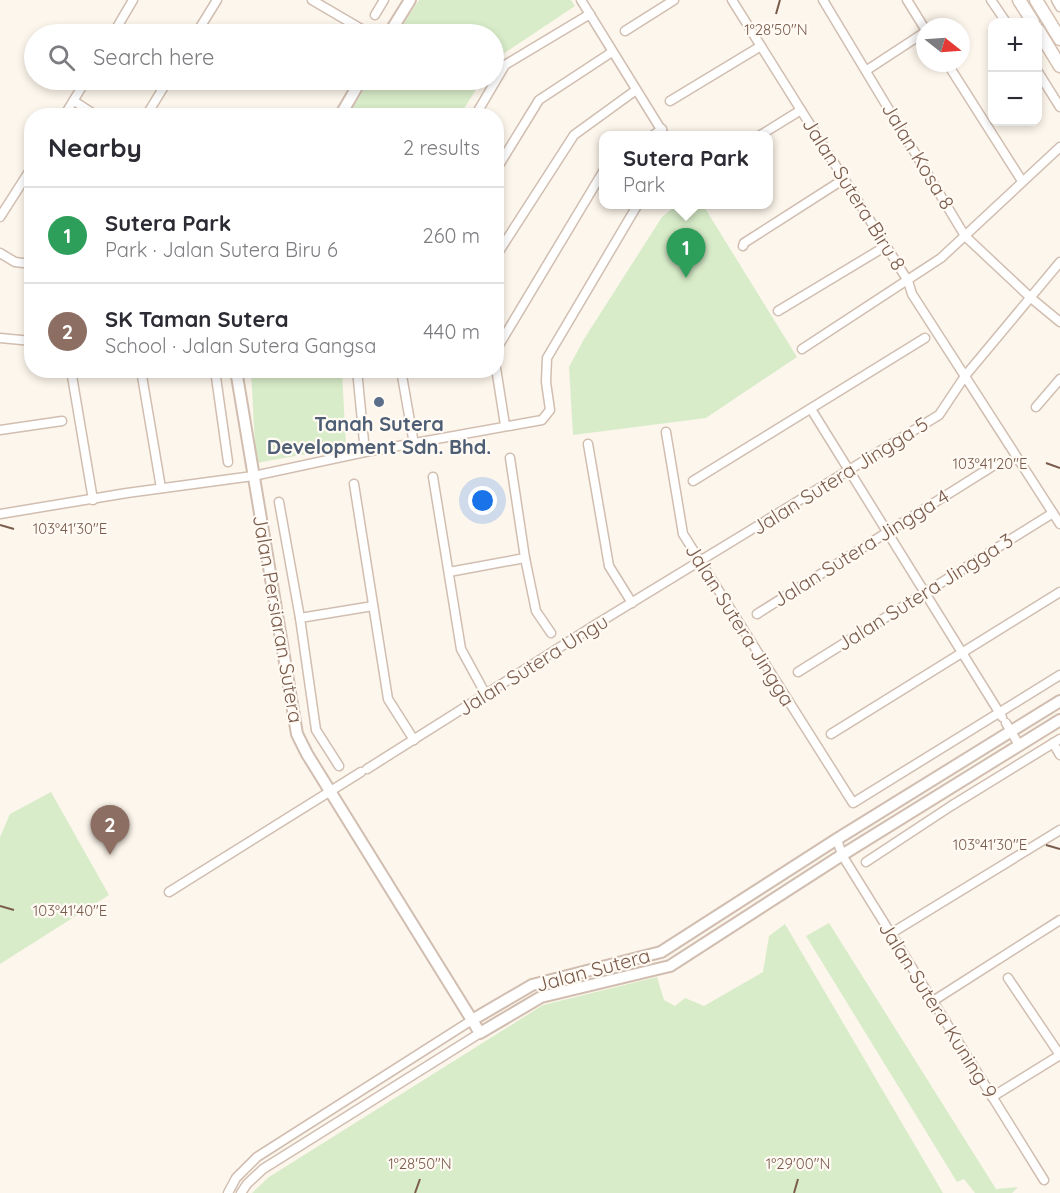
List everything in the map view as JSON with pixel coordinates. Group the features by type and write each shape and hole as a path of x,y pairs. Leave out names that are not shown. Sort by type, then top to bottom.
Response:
{"main road":[{"path":"1019,0 1030,18"},
{"path":"1036,0 1060,39"},
{"path":"1042,37 1060,66"}],"street":[{"path":"119,24 133,0"},
{"path":"202,24 217,0"},
{"path":"312,0 353,24"},
{"path":"375,15 384,0"},
{"path":"395,24 410,0"},
{"path":"581,0 663,131"},
{"path":"625,32 674,0"},
{"name":"Jalan Sutera Biru 8","path":"732,0 908,281 802,349"},
{"name":"Jalan Kosa 8","path":"823,0 965,236 1060,322"},
{"path":"907,0 917,18"},
{"path":"991,0 1003,18"},
{"path":"1056,0 1060,7"},
{"path":"504,68 590,14"},
{"path":"867,70 916,37"},
{"path":"670,100 761,46"},
{"path":"504,157 539,100 612,51"},
{"path":"952,72 1022,181"},
{"path":"1042,78 1060,107"},
{"path":"69,108 80,90"},
{"path":"151,108 162,90"},
{"path":"344,108 355,90"},
{"path":"480,108 491,90"},
{"path":"504,244 574,135 636,90"},
{"path":"74,101 85,108"},
{"path":"766,131 801,110"},
{"path":"1060,147 941,258 908,281 912,294 1060,524"},
{"path":"504,337 599,177"},
{"path":"743,246 744,243 844,179"},
{"path":"0,217 24,180"},
{"path":"0,514 253,476 365,452 542,420 550,410 546,382 547,358 635,209"},
{"path":"778,311 886,246"},
{"path":"0,253 15,262 24,263"},
{"name":"Jalan Sutera Jingga 5","path":"700,561 939,415 965,376 1060,262"},
{"path":"0,338 24,340"},
{"path":"693,482 925,338"},
{"path":"72,378 93,500"},
{"path":"142,378 162,488"},
{"path":"216,378 228,462"},
{"name":"Jalan Persiaran Sutera","path":"237,378 297,734 307,754 480,1033"},
{"path":"358,378 365,452"},
{"path":"402,378 414,444"},
{"path":"498,378 505,425"},
{"path":"1036,407 1060,380"},
{"path":"811,409 1019,745"},
{"path":"0,430 62,421"},
{"name":"Jalan Sutera Jingga","path":"666,432 682,534 853,803 1005,721"},
{"path":"588,444 609,566 632,603"},
{"path":"510,458 525,558 536,611 551,633"},
{"name":"Jalan Sutera Jingga 4","path":"757,614 996,464"},
{"path":"433,477 461,649 486,695"},
{"path":"354,484 388,699 414,740"},
{"path":"279,502 300,618 316,730 339,766"},
{"name":"Jalan Sutera Jingga 3","path":"798,672 1053,513"},
{"path":"449,572 525,558"},
{"name":"Jalan Sutera Ungu","path":"169,892 700,561"},
{"path":"831,734 1060,592"},
{"path":"300,618 373,606"},
{"path":"1005,721 1060,675"},
{"name":"Jalan Sutera","path":"228,1193 236,1178 257,1157 472,1020 532,985 661,952 837,839 1005,721 1060,701"},
{"name":"Jalan Sutera","path":"241,1193 263,1169 541,997 670,966 842,855 1060,720"},
{"path":"866,862 1056,741 1060,755"},
{"path":"890,934 1060,830"},
{"name":"Jalan Sutera Kuning 9","path":"837,839 842,855 1044,1180"},
{"path":"933,1001 1060,920"},
{"path":"992,1097 1060,1055 1008,978"}],"green space":[{"path":"419,0 571,0 575,6 504,53 504,24 403,24"},
{"path":"364,90 476,90 464,108 352,108"},
{"path":"672,209 705,209 797,357 706,418 573,435 569,367 584,339 662,217"},
{"path":"251,378 342,378 346,447 256,463"},
{"path":"51,792 109,895 0,964 0,837 10,814"},
{"path":"829,923 996,1189 1018,1187 1012,1193 975,1193 964,1179 957,1182 806,936"},
{"path":"785,924 943,1193 252,1193 269,1177 543,1005 657,977 664,1000 675,1006 685,998 704,1006 763,972 769,936"}],"place":[{"name":"Sutera Park","path":"686,278"},
{"name":"Tanah Sutera Development Sdn. Bhd.","path":"379,402"},
{"name":"SK Taman Sutera","path":"110,855"}]}
